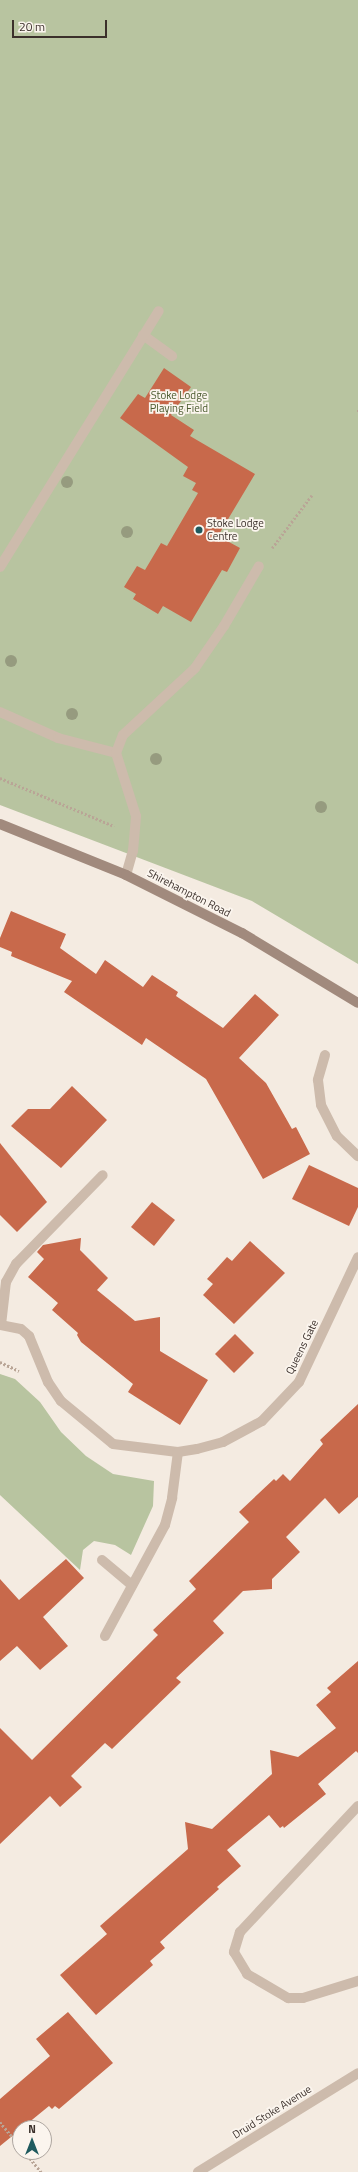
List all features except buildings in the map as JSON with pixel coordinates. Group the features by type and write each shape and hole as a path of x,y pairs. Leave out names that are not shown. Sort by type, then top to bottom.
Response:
{"main road":[{"name":"Shirehampton Road","path":"0,824 126,875 242,933 358,1003"}],"street":[{"path":"0,567 159,311"},
{"path":"143,335 172,356"},
{"path":"126,875 136,816 116,753 123,735 134,722 195,668 224,626 259,566"},
{"path":"0,712 58,738 116,753"},
{"path":"325,1055 318,1080 321,1105 337,1136 358,1156"},
{"name":"Queens Gate","path":"103,1175 16,1264 6,1282 1,1325 21,1329 28,1336 48,1382 61,1401 113,1444 178,1452 223,1442 262,1421 299,1382 358,1257"},
{"path":"105,1636 165,1525 172,1498 178,1452"},
{"path":"102,1560 132,1585"},
{"path":"358,1806 240,1932 234,1952 247,1974 288,1998 303,1998 358,1981"},
{"name":"Druid Stoke Avenue","path":"198,2172 358,2073"}],"path":[{"path":"259,566 312,495"},
{"path":"0,778 134,834"},
{"path":"0,2122 12,2136"},
{"path":"31,2160 41,2172"}],"green space":[{"name":"Stoke Lodge Playing Field","path":"0,0 358,0 358,964 252,901 0,805"},
{"path":"0,1374 15,1379 40,1402 61,1432 86,1456 113,1474 154,1481 153,1506 131,1555 115,1545 94,1541 83,1550 80,1570 0,1495"}],"place":[{"name":"Stoke Lodge Centre","path":"199,530"}]}
